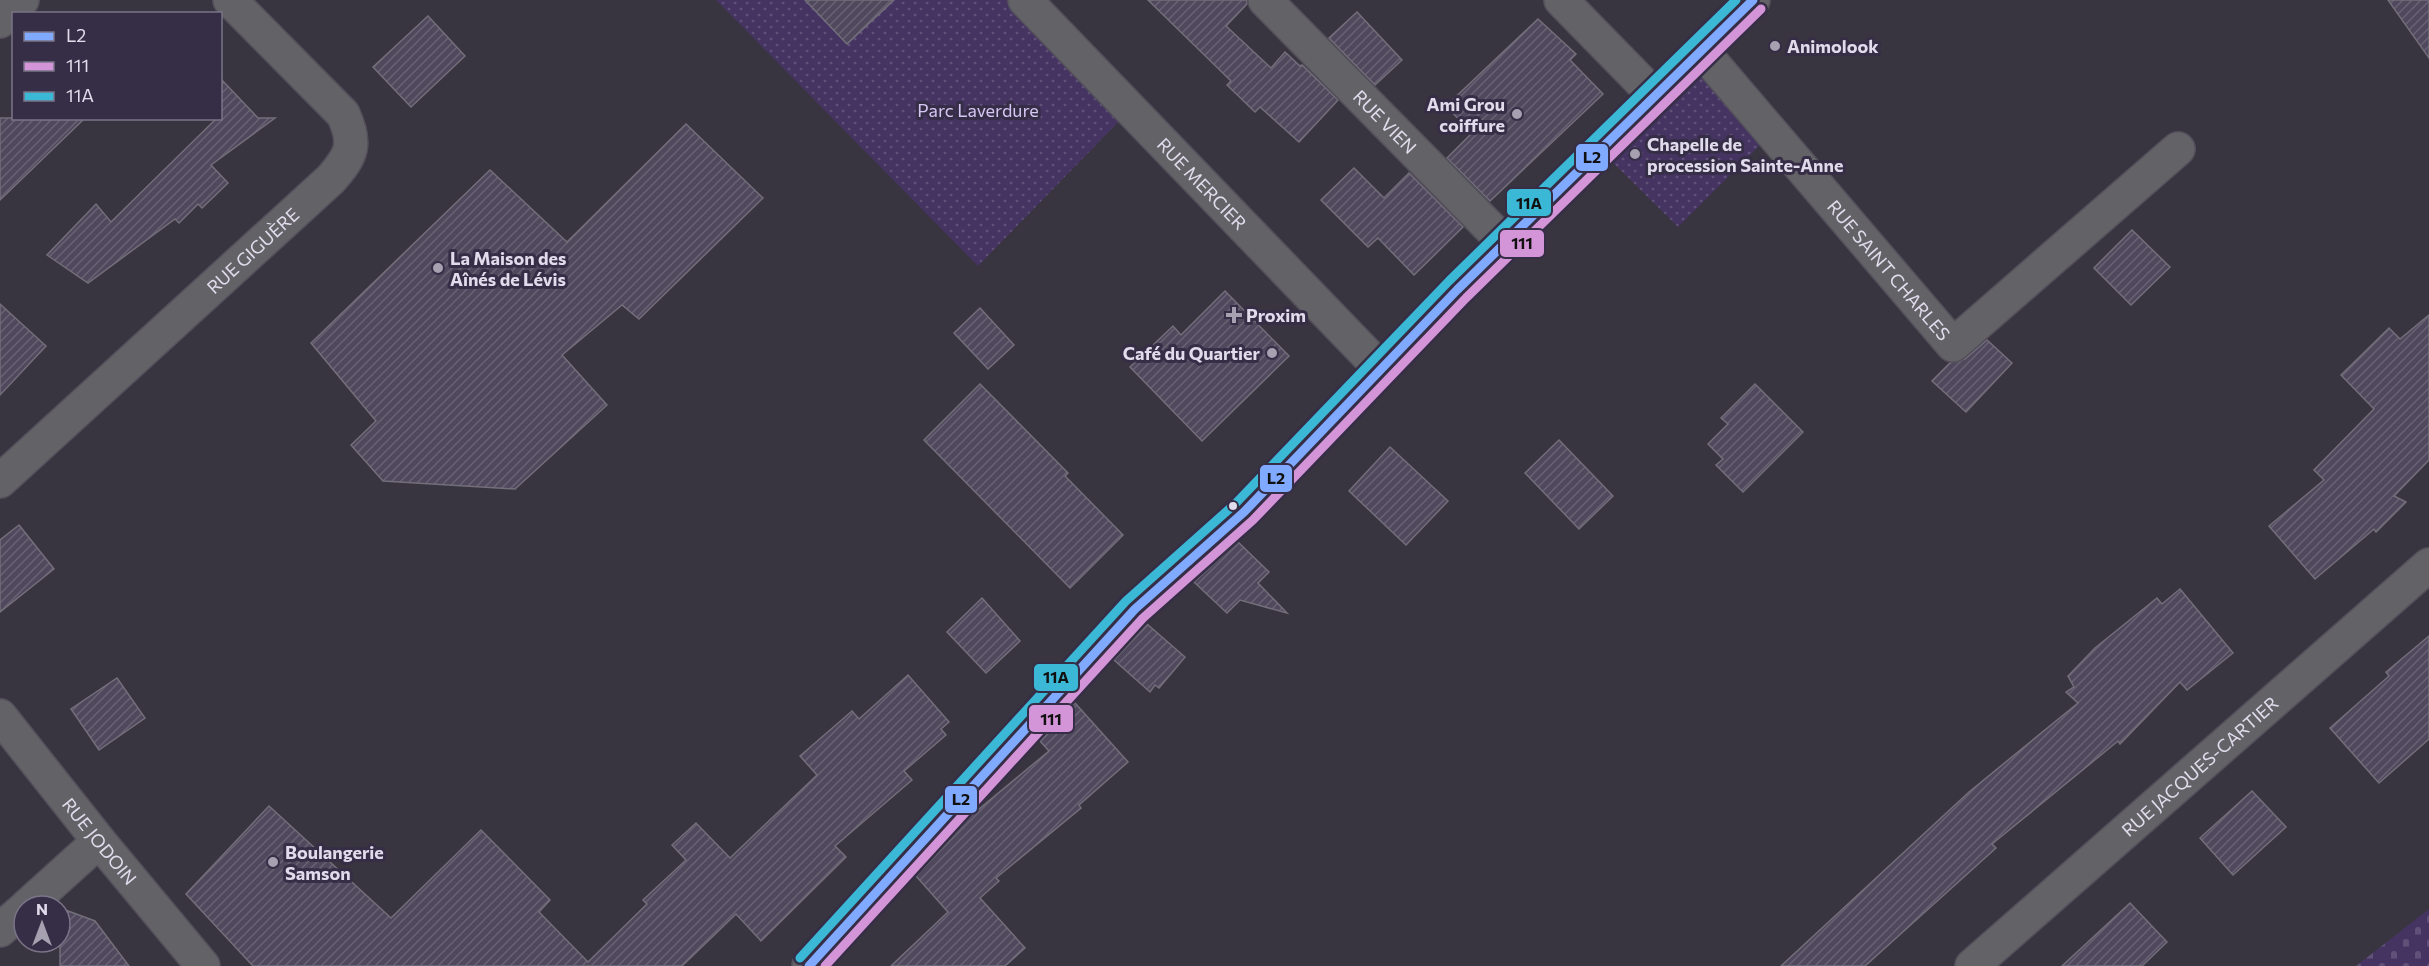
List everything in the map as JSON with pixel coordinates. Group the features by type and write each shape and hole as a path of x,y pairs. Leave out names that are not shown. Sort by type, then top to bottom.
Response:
{"street":[{"path":"0,21 22,0"},
{"name":"RUE GIGUÈRE","path":"0,481 332,179 350,157 351,131 343,114 230,0"},
{"name":"RUE MERCIER","path":"1025,0 1380,368"},
{"name":"RUE VIEN","path":"1265,0 1505,243"},
{"path":"1561,0 1655,96"},
{"path":"809,966 1136,609 1244,512 1380,368 1753,0"},
{"name":"RUE SAINT CHARLES","path":"1702,51 1953,345 2178,149"},
{"name":"RUE JACQUES-CARTIER","path":"1972,966 2429,566"},
{"name":"RUE JODOIN","path":"0,716 99,841 203,966"},
{"path":"40,894 99,841"},
{"path":"0,930 12,919"}],"green space":[{"name":"Parc Laverdure","path":"716,0 1025,0 1130,110 978,266"},
{"path":"1702,51 1771,134 1678,227 1600,150"},
{"path":"2429,909 2429,966 2356,966"}],"building":[{"path":"805,0 894,0 847,44"},
{"path":"1148,0 1247,0 1247,4 1226,26 1271,68 1285,52 1338,100 1299,142 1260,107 1255,112 1227,85 1231,81"},
{"path":"2388,0 2429,0 2429,58"},
{"path":"1357,12 1402,60 1375,85 1329,38"},
{"path":"428,16 465,56 411,107 373,67"},
{"path":"1538,19 1576,54 1570,60 1603,94 1490,201 1447,158 1472,133 1446,106"},
{"path":"222,80 258,118 275,118 211,165 228,183 202,208 198,204 179,223 175,219 88,283 47,255 96,204 111,222 215,120 222,120"},
{"path":"0,118 83,120 0,200"},
{"path":"686,124 763,198 639,319 622,305 562,355 607,405 515,489 383,481 351,445 376,421 311,343 490,170 567,242"},
{"path":"1354,168 1384,198 1409,173 1463,227 1414,275 1378,238 1368,247 1321,200"},
{"path":"2132,230 2170,267 2131,305 2094,268"},
{"path":"1225,291 1289,356 1202,441 1130,367 1173,326 1181,335"},
{"path":"0,304 46,346 0,395"},
{"path":"980,308 1014,345 988,369 954,333"},
{"path":"2429,315 2429,460 2394,496 2406,502 2376,532 2374,529 2315,579 2269,526 2324,480 2314,470 2374,409 2341,375 2389,328 2400,339"},
{"path":"1987,340 2012,363 1966,412 1932,381 1950,363 1965,359"},
{"path":"980,384 1068,473 1065,476 1123,535 1070,588 924,440"},
{"path":"1755,384 1803,432 1743,492 1716,465 1723,459 1708,444 1728,424 1721,418"},
{"path":"1559,440 1613,496 1579,529 1525,473"},
{"path":"1390,447 1448,501 1406,545 1349,491"},
{"path":"19,525 54,569 0,612 0,540"},
{"path":"1238,542 1269,572 1258,583 1287,613 1240,600 1227,613 1194,582"},
{"path":"2180,589 2233,653 2187,690 2180,682 2120,744 2118,741 1992,844 1996,848 1865,966 1781,966 1969,792 2078,703 2066,692 2074,687 2068,676 2095,648 2157,598 2162,604"},
{"path":"982,598 1020,641 986,673 947,632"},
{"path":"1147,624 1185,657 1159,688 1155,685 1150,692 1114,660"},
{"path":"2429,636 2429,739 2379,783 2330,728 2389,676 2386,672"},
{"path":"908,675 949,722 941,729 946,735 904,771 912,780 835,846 846,857 761,941 736,914 682,966 253,966 186,894 269,806 391,918 481,830 550,900 539,912 588,962 647,904 643,900 686,860 672,845 696,823 730,858 817,775 800,756 852,711 859,719"},
{"path":"117,678 145,718 99,750 71,709"},
{"path":"1075,703 1128,762 1079,805 1081,808 996,878 999,881 980,898 1025,948 1005,966 891,966 948,912 916,876 973,814 1049,751 1040,741"},
{"path":"2252,791 2286,827 2233,875 2200,838"},
{"path":"2130,903 2167,942 2142,966 2062,966"},
{"path":"72,912 95,921 129,966 60,966 60,954 72,954"}],"transit line":[{"name":"11A","path":"800,958 1126,601 1236,503 1449,281 1736,0"},
{"name":"L2","path":"809,966 1135,609 1244,512 1457,290 1753,0"},
{"name":"111","path":"825,966 1143,618 1253,520 1466,298 1761,9"}],"place":[{"name":"Animolook","path":"1775,46"},
{"name":"Ami Grou coiffure","path":"1517,114"},
{"name":"Chapelle de procession Sainte-Anne","path":"1635,154"},
{"name":"La Maison des Aînés de Lévis","path":"438,268"},
{"name":"Proxim","path":"1234,315"},
{"name":"Café du Quartier","path":"1272,353"},
{"name":"Boulangerie Samson","path":"273,862"}]}
